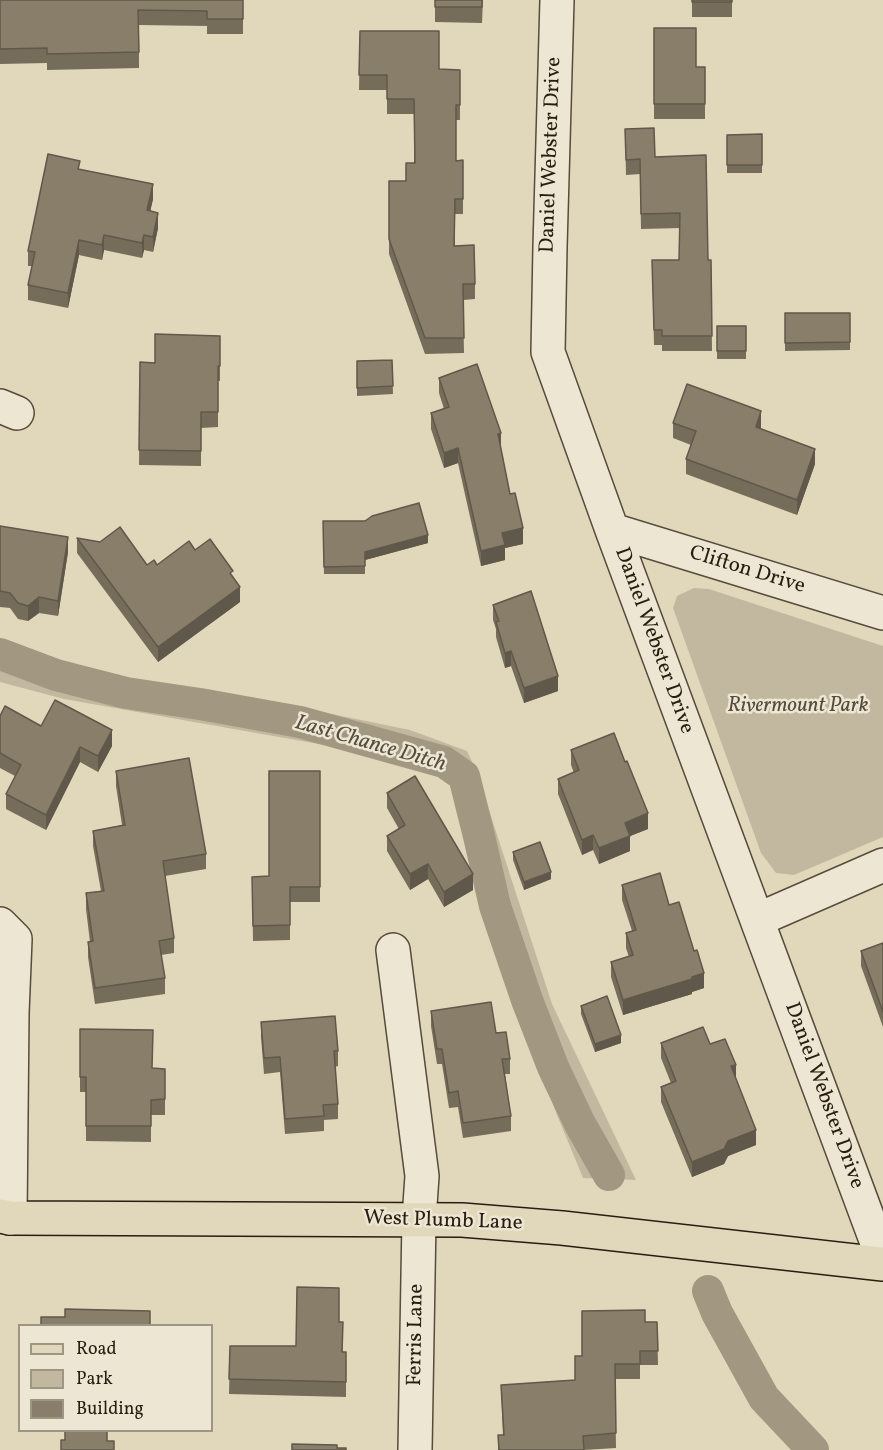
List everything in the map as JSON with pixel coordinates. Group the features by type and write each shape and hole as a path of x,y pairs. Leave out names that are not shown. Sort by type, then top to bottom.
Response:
{"main road":[{"name":"West Plumb Lane","path":"5,1217 462,1220 562,1228 883,1264"}],"street":[{"name":"Daniel Webster Drive","path":"557,0 548,352 883,1259"},
{"name":"Clifton Drive","path":"612,530 883,613"},
{"path":"757,920 883,865"},
{"path":"0,924 15,939 5,1217"},
{"name":"Ferris Lane","path":"393,950 422,1176 419,1219 415,1450"}],"green space":[{"name":"Rivermount Park","path":"694,588 709,589 883,646 883,837 794,875 776,873 761,853 673,608 677,596"},
{"path":"0,644 89,672 193,694 322,712 410,730 467,751 476,770 552,1004 636,1180 583,1178 518,1010 459,780 434,767 341,748 64,699 0,682"}],"building":[{"path":"0,0 243,0 243,19 207,19 207,11 138,10 139,52 47,54 47,48 0,49"},
{"path":"435,0 482,0 482,7 435,7"},
{"path":"692,0 732,0 732,2 692,2"},
{"path":"654,28 696,28 696,67 705,67 705,104 654,104"},
{"path":"360,31 439,31 439,69 460,70 460,105 456,105 456,161 463,160 463,199 455,199 454,246 474,245 475,284 463,284 464,338 425,338 389,239 389,181 406,181 406,163 415,163 414,99 387,99 387,75 359,75"},
{"path":"654,128 655,157 706,155 712,336 662,336 662,330 654,330 652,260 679,260 680,213 641,214 640,159 626,160 625,129"},
{"path":"762,134 762,165 727,165 727,135"},
{"path":"48,154 80,161 78,169 153,184 147,210 158,213 153,237 144,235 142,243 104,235 102,245 79,240 68,293 28,285 35,252 28,251"},
{"path":"785,313 850,313 850,342 785,343"},
{"path":"717,326 746,326 746,351 717,351"},
{"path":"155,334 220,336 218,412 201,412 201,451 139,450 140,362 155,363"},
{"path":"392,360 393,386 357,388 357,361"},
{"path":"477,364 501,433 498,434 510,494 515,493 523,528 502,533 505,545 481,551 458,448 444,453 431,413 449,407 439,378"},
{"path":"687,384 761,411 756,427 815,449 797,500 686,459 696,431 673,423"},
{"path":"419,503 428,535 365,552 365,566 324,567 323,521 365,521 372,516"},
{"path":"0,526 68,537 58,601 39,597 28,606 18,603 10,593 0,591"},
{"path":"120,527 147,565 154,560 157,565 189,541 195,550 210,539 233,571 230,573 240,587 158,647 77,538 100,542"},
{"path":"531,591 558,676 524,688 511,651 505,653 496,622 499,621 493,605"},
{"path":"55,700 112,730 98,756 80,747 46,815 6,794 21,765 0,753 0,716 5,706 41,726"},
{"path":"614,733 648,813 625,823 630,836 599,848 593,835 582,840 558,779 579,770 571,750"},
{"path":"189,758 206,854 163,861 174,938 159,941 165,978 95,988 88,942 93,941 86,893 104,891 93,831 125,825 116,771"},
{"path":"269,771 320,771 320,887 290,887 290,925 253,926 252,877 269,876"},
{"path":"415,776 473,874 444,892 428,864 410,874 387,836 405,825 387,793"},
{"path":"540,842 551,872 524,882 513,852"},
{"path":"660,873 669,905 679,902 694,951 697,950 704,973 692,979 623,1000 611,962 633,955 626,933 636,930 622,885"},
{"path":"883,943 883,1012 861,951"},
{"path":"607,996 621,1035 595,1044 581,1006"},
{"path":"491,1002 496,1033 506,1032 510,1059 502,1059 511,1116 463,1123 458,1091 449,1093 442,1049 437,1049 431,1011"},
{"path":"335,1016 338,1051 334,1051 338,1104 323,1105 324,1116 285,1119 280,1057 264,1058 261,1022"},
{"path":"703,1027 710,1044 725,1039 736,1065 731,1066 756,1130 728,1141 724,1149 692,1162 661,1087 676,1081 661,1043"},
{"path":"80,1029 153,1030 152,1068 165,1069 165,1099 151,1100 151,1126 86,1126 86,1077 80,1077"},
{"path":"297,1287 339,1288 339,1322 343,1322 342,1352 346,1352 346,1382 229,1379 230,1346 296,1346"},
{"path":"65,1309 150,1311 150,1324 41,1324 41,1317 65,1317"},
{"path":"645,1310 645,1322 657,1322 658,1351 640,1351 640,1364 615,1364 616,1433 583,1436 584,1450 499,1450 498,1435 504,1435 501,1385 575,1380 575,1356 582,1356 582,1311"},
{"path":"65,1432 107,1432 107,1441 114,1441 114,1450 61,1450 61,1440 65,1440"},
{"path":"292,1444 337,1445 337,1448 346,1448 346,1450 292,1450"}],"waterway":[{"name":"Last Chance Ditch","path":"0,654 56,675 126,693 300,722 444,762 464,776 495,906 527,1000 553,1067 580,1124 609,1175"},
{"name":"Last Chance Ditch","path":"708,1291 717,1313 764,1398 813,1450"}]}
